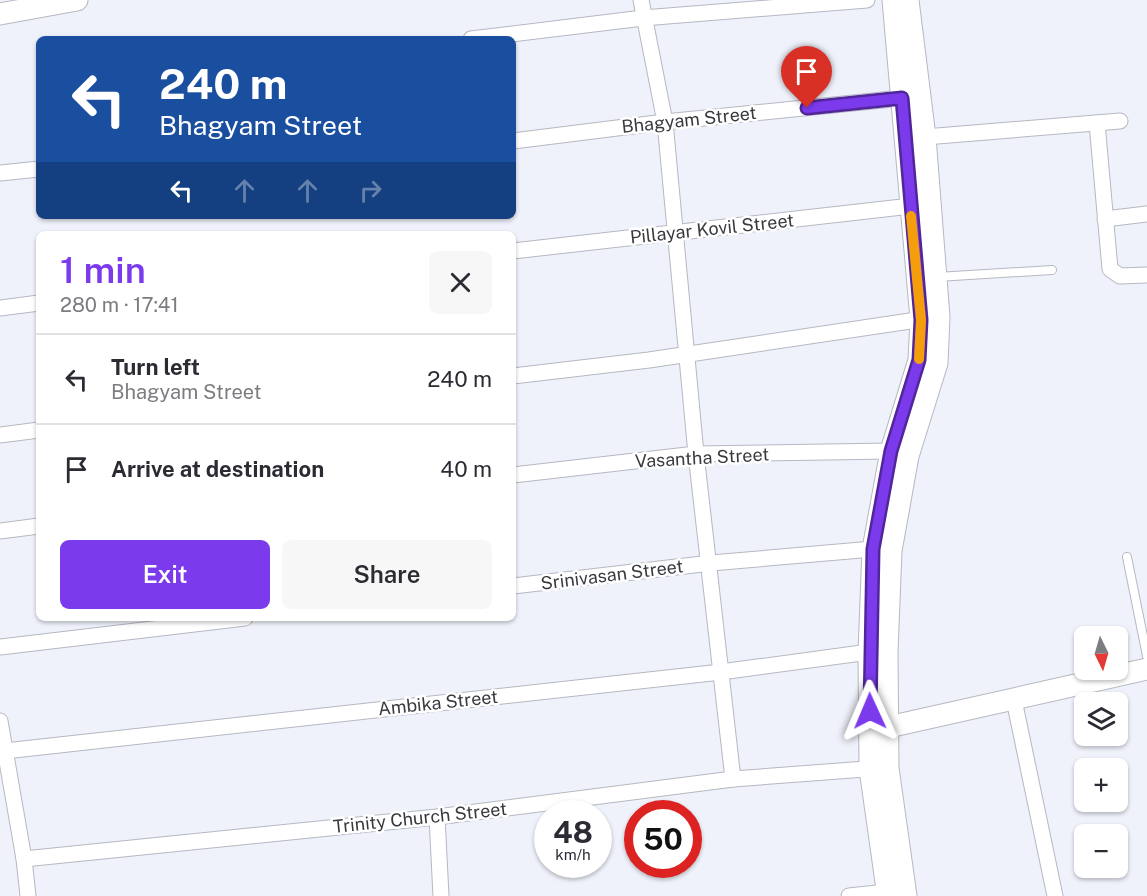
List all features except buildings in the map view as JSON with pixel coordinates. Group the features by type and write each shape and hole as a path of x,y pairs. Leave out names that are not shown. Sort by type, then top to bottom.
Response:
{"main road":[{"path":"0,14 77,0"},
{"path":"893,0 910,206 937,363 908,456 891,551 887,652 879,729 879,768 894,895"},
{"path":"879,729 870,652 873,549 891,451 930,318 935,277 925,137 908,0"},
{"path":"879,729 1147,669"}],"street":[{"path":"641,0 665,122 696,454 711,563 733,779"},
{"path":"496,36 643,18 867,0"},
{"name":"Bhagyam Street","path":"516,141 665,122 902,98"},
{"path":"925,137 1120,121"},
{"path":"1097,123 1111,272 1120,276 1147,275"},
{"path":"0,173 36,169"},
{"name":"Pillayar Kovil Street","path":"516,251 910,206"},
{"path":"1105,219 1147,214"},
{"path":"0,308 36,303"},
{"path":"516,376 930,318"},
{"path":"0,435 36,430"},
{"name":"Vasantha Street","path":"516,474 696,454 891,451"},
{"path":"0,531 36,526"},
{"name":"Srinivasan Street","path":"516,586 711,563 873,549"},
{"path":"0,647 220,621"},
{"name":"Ambika Street","path":"5,751 721,672 870,652"},
{"path":"1014,700 1055,896"},
{"path":"0,721 5,751 6,786 24,859 28,896"},
{"name":"Trinity Church Street","path":"24,859 437,817 733,779 879,768"},
{"path":"437,817 441,896"},
{"path":"849,896 894,895"}],"lane":[{"path":"935,277 1052,270"},
{"path":"1126,557 1147,656"}],"slow traffic":[{"path":"911,216 921,320 919,359"}],"route":[{"path":"807,108 902,98 921,320 919,360 891,451 881,494 873,549 870,711"}]}
